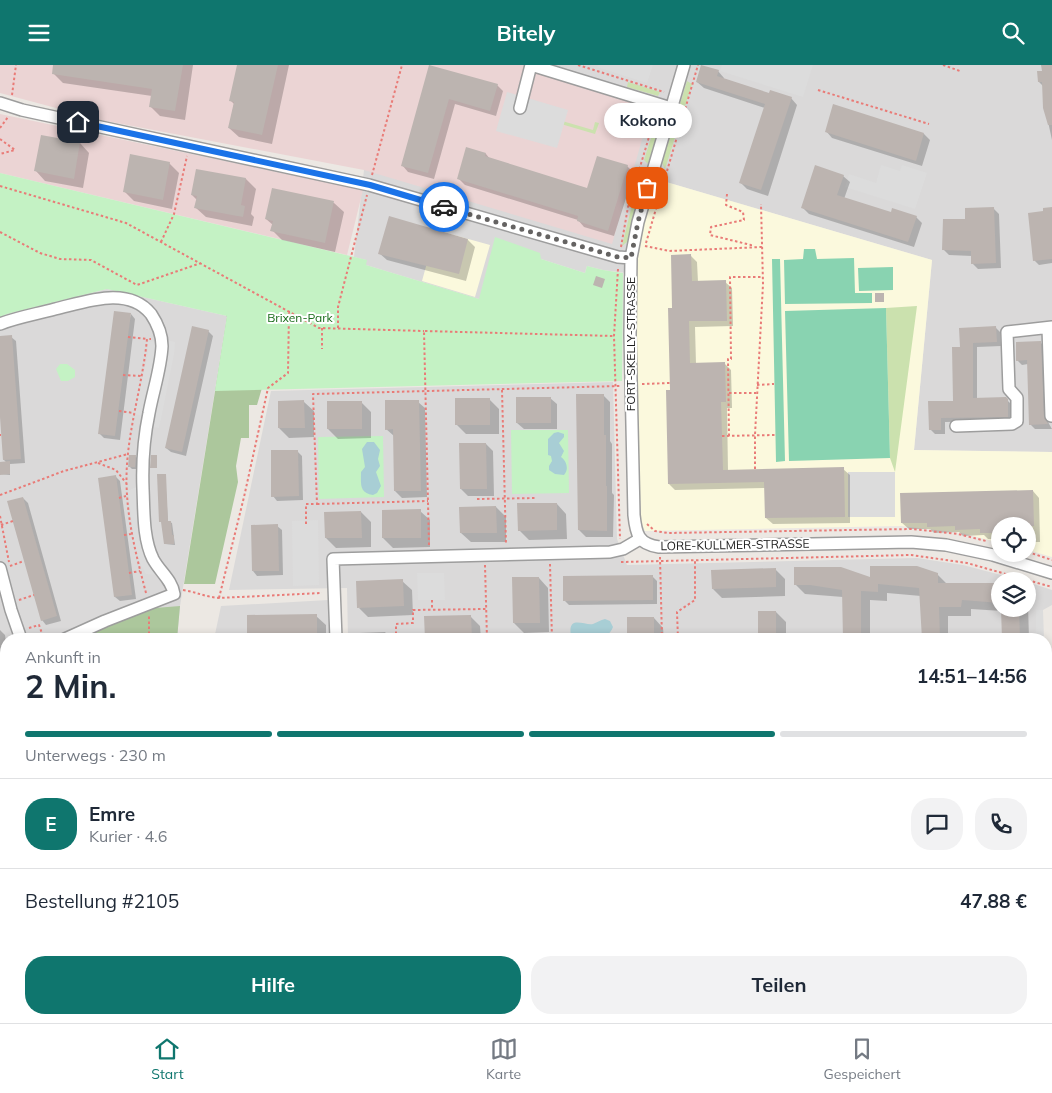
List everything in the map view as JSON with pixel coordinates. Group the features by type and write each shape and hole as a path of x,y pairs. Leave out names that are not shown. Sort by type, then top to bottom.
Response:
{"street":[{"path":"520,108 531,65 671,108"},
{"name":"FORT-SKELLY-STRASSE","path":"640,539 634,515 630,335 631,258 650,179 684,65"},
{"path":"5,105 370,185 618,257 631,258"},
{"path":"0,324 66,306 112,297 139,303 154,319 162,343 144,444 143,487 145,523 150,551 160,570 173,586 174,594 78,633"},
{"path":"956,426 1012,425 1018,421 1017,398 1008,389 1007,332 1050,327 1051,416"},
{"path":"336,633 333,559 610,552 623,549 640,539"},
{"name":"LORE-KULLMER-STRASSE","path":"640,539 648,545 659,547 912,542 946,545 993,555 1052,573"},
{"path":"5,567 11,610 19,633"}],"path":[{"path":"0,128 8,117 5,105 16,65"},
{"path":"338,329 338,307 402,65"},
{"path":"578,65 667,92"},
{"path":"645,246 698,65"},
{"path":"943,65 960,71"},
{"path":"818,91 929,124"},
{"path":"0,139 15,150 0,154"},
{"path":"160,242 174,215 190,146"},
{"path":"0,186 126,223 319,328 614,336"},
{"path":"727,194 726,205 743,212 744,220 711,227 710,235 751,245 751,248"},
{"path":"755,469 763,277 761,205"},
{"path":"0,233 40,253 60,259 91,260 137,285 201,263"},
{"path":"633,244 669,251 762,247"},
{"path":"729,436 728,359 731,359 730,277 763,277"},
{"path":"219,598 268,388 288,373 289,311"},
{"path":"322,328 322,349"},
{"path":"424,331 430,547"},
{"path":"128,337 147,339"},
{"path":"123,375 141,377"},
{"path":"758,385 774,384"},
{"path":"317,504 313,394 616,387"},
{"path":"502,390 506,545"},
{"path":"729,393 757,393"},
{"path":"119,411 134,413"},
{"path":"722,436 775,435"},
{"path":"0,495 64,471 128,454"},
{"path":"97,463 116,470 127,485"},
{"path":"119,498 127,496"},
{"path":"477,499 537,498"},
{"path":"306,524 306,504 428,501"},
{"path":"1,523 13,521"},
{"path":"645,523 655,531 668,533 912,529 958,534 987,541"},
{"path":"124,535 131,534"},
{"path":"659,547 662,633"},
{"path":"550,554 552,633"},
{"path":"485,555 488,633"},
{"path":"620,562 911,555 967,563 1052,587"},
{"path":"1036,555 1052,560"},
{"path":"5,567 24,561"},
{"path":"678,633 677,612 695,600 695,561"},
{"path":"129,573 140,571"},
{"path":"174,591 193,591 210,598 334,593"},
{"path":"19,599 34,595"},
{"path":"432,601 432,610"},
{"path":"149,603 149,633"},
{"path":"396,633 396,624 413,623 413,610 486,609"},
{"path":"29,629 39,625 42,633"}],"shaded area":[{"path":"0,65 522,65 652,105 612,244 364,170 101,120 0,93"},
{"path":"391,65 1052,65 1052,452 914,450 932,260 656,179 641,236 635,274 587,266 585,273 541,259 479,299 366,265 366,260 354,257 364,170"},
{"path":"598,65 653,65 647,83 597,67"},
{"path":"722,65 813,65 803,97 720,71"},
{"path":"507,92 568,110 557,148 496,131"},
{"path":"0,114 363,190 347,255 0,173"},
{"path":"881,165 900,171 902,165 927,173 915,209 845,187 849,174 876,183"},
{"path":"656,179 932,260 914,450 1052,452 1052,557 1036,552 1036,517 991,517 991,541 962,533 901,526 645,531 641,522 635,340 635,274 645,219"},
{"path":"436,230 490,245 475,297 422,281"},
{"path":"107,289 227,316 180,606 178,633 0,633 0,317"},
{"path":"167,340 175,342 174,355 159,428 152,427"},
{"path":"155,341 155,353 143,416 135,414 148,352 147,342"},
{"path":"613,382 617,539 627,565 917,558 963,565 991,572 991,617 1036,617 1036,585 1052,590 1052,605 1043,610 1043,633 348,633 347,588 229,590 271,391"},
{"path":"848,472 895,472 895,517 848,517"},
{"path":"136,487 139,519 150,563 155,575 146,574 140,563 134,542 128,491"},
{"path":"318,520 319,585 293,586 292,521"},
{"path":"417,573 444,573 445,600 418,600"},
{"path":"328,600 330,633 215,633 221,606"},
{"path":"1036,610 1043,610 1044,633 1036,633"}],"green space":[{"path":"687,81 692,84 665,169 662,163"},
{"path":"628,82 660,92 658,96 627,87"},
{"path":"545,116 593,130 595,122 599,123 595,134 544,119"},
{"path":"658,116 660,125 648,164 644,160"},
{"path":"644,170 629,236 627,242 622,246 640,172"},
{"name":"Brixen-Park","path":"0,173 367,260 366,265 479,299 495,237 540,253 541,259 585,273 587,266 623,273 622,381 215,391 227,316 107,289 0,317"},
{"path":"804,249 815,249 817,259 854,258 855,293 872,293 872,303 785,304 784,260 803,259"},
{"path":"772,259 780,259 785,461 776,462"},
{"path":"893,267 893,290 859,291 858,268"},
{"path":"204,268 264,381 257,405 249,405 249,438 241,438 236,466 238,482 215,584 184,584 227,317"},
{"path":"917,306 895,472 890,458 886,308"},
{"path":"886,308 890,458 789,461 785,311"},
{"path":"60,364 67,364 75,370 75,377 68,381 61,381 56,369"},
{"path":"511,430 568,430 569,493 512,494"},
{"path":"383,436 384,497 319,499 318,437"},
{"path":"180,606 178,633 94,633 113,623 155,608"}],"water":[{"path":"558,432 564,434 559,443 564,451 561,457 567,466 564,475 555,474 549,470 552,461 551,456 548,455 548,439"},
{"path":"367,442 374,442 380,450 378,459 380,466 376,472 381,486 377,493 373,495 365,492 361,484 361,472 365,467 362,449"},
{"path":"600,620 610,621 613,627 609,633 571,633 570,629 574,623 593,624"}],"building":[{"path":"53,65 183,65 175,111 149,107 152,89 52,74"},
{"path":"237,65 278,65 262,135 228,128 234,102 229,101"},
{"path":"429,65 498,84 490,111 449,99 428,173 401,166"},
{"path":"701,65 719,70 717,76 769,93 770,90 792,97 761,190 739,183 765,104 696,82"},
{"path":"1041,65 1052,65 1052,125 1048,125 1043,108 1042,82 1038,82 1037,71 1042,71"},
{"path":"833,104 924,133 916,161 825,132"},
{"path":"41,135 80,142 74,179 34,171"},
{"path":"466,147 486,153 485,156 587,188 597,156 628,165 608,231 577,221 578,216 457,179"},
{"path":"130,154 170,162 163,200 123,192"},
{"path":"815,165 844,175 837,195 891,212 892,208 917,216 908,242 801,208"},
{"path":"196,169 246,178 241,205 245,206 243,217 194,208 197,196 191,195"},
{"path":"272,188 334,201 325,243 270,231 273,221 265,219"},
{"path":"994,207 996,263 971,264 971,251 942,250 943,219 965,219 965,208"},
{"path":"1052,207 1052,259 1033,261 1028,213 1043,211 1043,208"},
{"path":"389,216 468,239 459,274 378,254"},
{"path":"691,254 692,281 726,280 727,321 689,321 690,363 725,362 726,402 721,402 723,470 844,467 845,517 765,518 764,482 668,484 666,390 670,390 668,308 672,308 671,255"},
{"path":"596,276 605,279 602,288 593,285"},
{"path":"875,293 884,293 884,302 875,302"},
{"path":"114,311 131,313 115,436 98,434"},
{"path":"192,326 209,330 182,452 165,448"},
{"path":"996,326 997,342 973,343 973,398 1006,397 1008,399 1008,417 941,418 941,430 929,430 928,401 953,401 952,347 960,347 959,328"},
{"path":"12,335 21,459 3,460 0,417 0,336"},
{"path":"1041,341 1044,416 1048,424 1029,425 1027,360 1016,361 1016,342"},
{"path":"576,394 604,394 607,531 578,530"},
{"path":"516,397 551,397 551,423 516,423"},
{"path":"455,398 490,398 490,425 455,425"},
{"path":"304,400 305,428 278,428 278,401"},
{"path":"385,400 419,400 421,491 394,491 393,429 385,430"},
{"path":"327,401 362,401 362,429 327,429"},
{"path":"459,443 486,443 487,489 460,489"},
{"path":"271,450 298,450 299,496 271,497"},
{"path":"129,455 136,455 135,467 128,467"},
{"path":"151,455 157,455 157,468 150,468"},
{"path":"10,461 10,474 0,475 0,462"},
{"path":"157,474 166,474 168,521 171,521 174,544 164,544 161,522 159,522"},
{"path":"116,475 132,595 114,597 98,478"},
{"path":"1033,490 1034,517 991,517 991,533 980,533 980,529 955,530 955,526 927,527 927,523 901,523 900,493"},
{"path":"23,497 57,616 41,621 7,501"},
{"path":"517,503 557,503 557,530 518,531"},
{"path":"496,506 497,533 460,533 459,507"},
{"path":"421,509 421,538 382,538 382,510"},
{"path":"361,511 362,538 325,538 324,512"},
{"path":"278,524 279,571 252,571 251,525"},
{"path":"870,566 917,566 938,573 938,583 991,583 991,602 962,600 961,607 939,607 940,633 922,633 919,588 878,584 878,592 861,591 861,633 843,633 842,590 810,585 794,585 794,567 841,567 870,577"},
{"path":"776,568 776,587 712,589 711,570"},
{"path":"653,575 653,600 563,601 563,576"},
{"path":"512,577 539,577 540,623 513,623"},
{"path":"403,579 404,606 357,608 356,581"},
{"path":"758,611 776,611 776,633 758,633"},
{"path":"317,614 317,633 247,633 247,615"},
{"path":"471,615 472,633 425,633 424,616"},
{"path":"627,617 654,617 654,633 627,633"},
{"path":"1001,617 1019,617 1020,633 1002,633"}],"way so far":[{"path":"444,207 618,257 631,258 647,188"}],"place":[{"name":"Kokono","path":"647,188"}],"route":[{"path":"78,122 370,185 444,207"}]}
